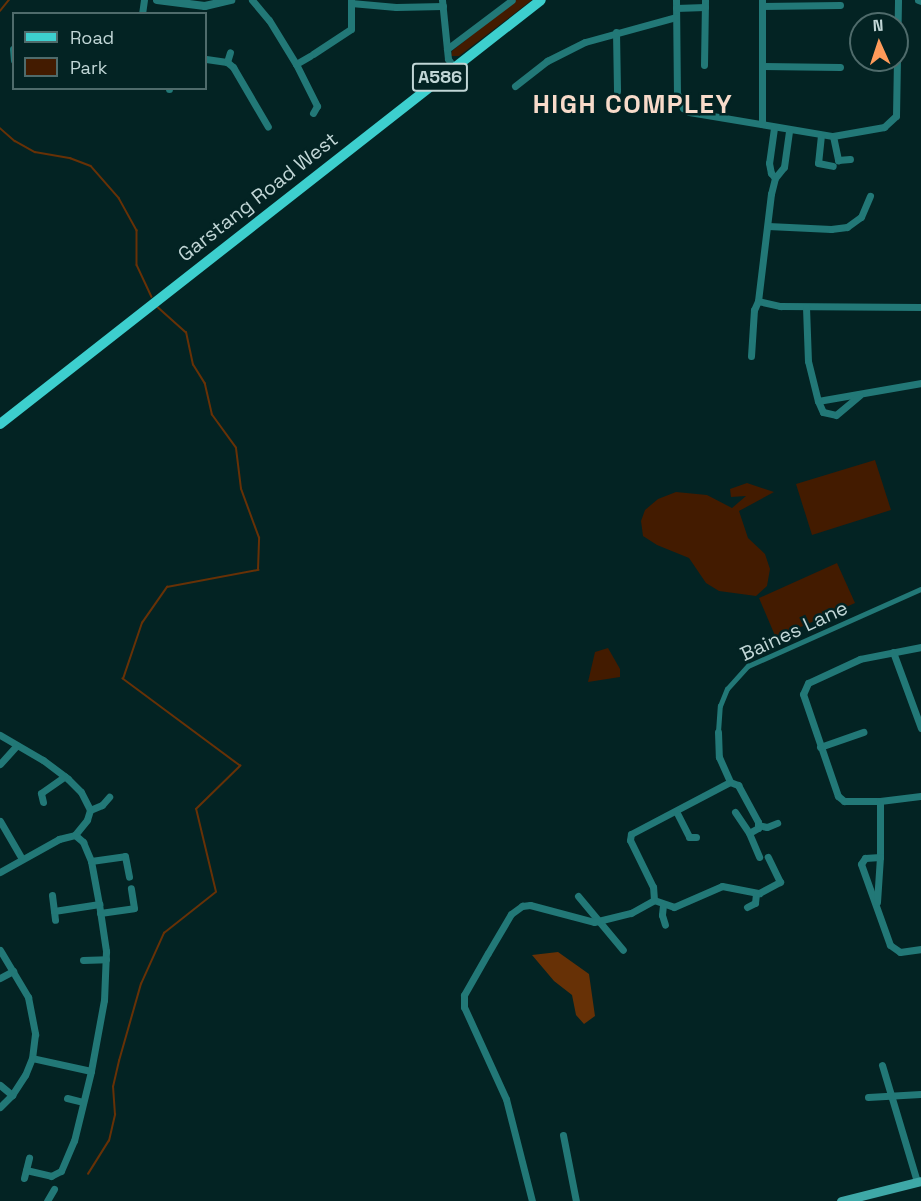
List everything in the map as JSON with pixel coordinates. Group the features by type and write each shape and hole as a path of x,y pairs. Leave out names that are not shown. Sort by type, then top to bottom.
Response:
{"main road":[{"name":"Garstang Road West","path":"0,424 453,66 541,0"},
{"path":"841,1201 919,1181"}],"street":[{"path":"157,0 205,6 231,0"},
{"path":"252,0 269,20 321,104 313,113"},
{"path":"447,49 512,0"},
{"path":"706,60 705,4 676,4 677,90 681,105 688,112 833,136 884,127 896,116 898,0"},
{"path":"296,64 351,28 351,2 396,8 442,3 447,49 453,66"},
{"path":"762,124 762,3 840,5"},
{"path":"515,86 565,52 616,32 676,17"},
{"path":"616,32 617,90"},
{"path":"227,62 230,52"},
{"path":"207,59 227,62 239,74 245,93 268,127"},
{"path":"763,66 840,67"},
{"path":"751,356 754,310 758,301 775,178 769,163 774,128"},
{"path":"775,178 784,167 789,130"},
{"path":"821,135 818,163 833,166"},
{"path":"833,136 838,160 850,159"},
{"path":"768,226 821,229 847,227 861,217 870,196"},
{"path":"758,301 771,305 806,307 921,307"},
{"path":"806,307 808,361 823,412 836,415 862,393"},
{"path":"818,400 921,383"},
{"name":"Baines Lane","path":"714,736 723,698 736,676 748,666 921,589"},
{"path":"921,646 860,659 805,685 803,694 838,796 844,801 880,801 921,796"},
{"path":"893,652 921,728"},
{"path":"820,747 863,732"},
{"path":"0,735 44,760 64,776 81,792 90,810 87,820 75,835 59,838 0,872"},
{"path":"714,736 719,757 730,782 738,785 758,825"},
{"path":"1,759 11,754 16,746"},
{"path":"43,802 39,792 64,776"},
{"path":"654,900 652,885 630,837 633,832 730,782"},
{"path":"90,810 102,805 110,796"},
{"path":"877,905 880,801"},
{"path":"675,811 689,839"},
{"path":"735,812 749,833 759,857"},
{"path":"0,821 22,859"},
{"path":"758,825 767,827 777,823"},
{"path":"749,833 756,830 758,825"},
{"path":"29,1158 25,1174 51,1176 61,1171 74,1141 103,1013 106,958 99,904 91,861 83,842 75,835"},
{"path":"91,861 125,856 129,877"},
{"path":"768,857 784,889"},
{"path":"880,857 865,858 861,864 892,948 903,952 921,949"},
{"path":"654,900 674,907 722,886 756,893 780,882"},
{"path":"100,913 134,908 130,888"},
{"path":"747,907 756,903 756,893"},
{"path":"52,895 55,920"},
{"path":"578,896 623,950"},
{"path":"532,1201 506,1099 464,1007 464,994 516,910 530,905 590,921 599,921 631,913 654,900"},
{"path":"54,911 99,904"},
{"path":"663,904 662,915 665,925"},
{"path":"0,950 13,971 32,1012 35,1034 32,1058 26,1075 0,1107"},
{"path":"83,960 106,958"},
{"path":"0,978 13,971"},
{"path":"32,1058 91,1071"},
{"path":"882,1065 919,1181"},
{"path":"0,1085 12,1095"},
{"path":"868,1097 921,1094"},
{"path":"67,1098 83,1102"},
{"path":"563,1135 576,1201"},
{"path":"47,1201 54,1189"}],"green space":[{"path":"516,0 532,0 459,56 451,56 452,51"},
{"path":"875,460 891,510 812,535 796,484"},
{"path":"747,483 774,492 739,511 748,538 765,554 770,569 767,586 756,596 719,591 706,583 689,558 657,545 643,536 641,521 645,510 658,499 676,492 707,495 732,508 746,496 731,497 730,489"},
{"path":"837,563 855,603 776,638 759,598"},
{"path":"608,648 620,669 620,677 588,682 595,652"}],"shaded area":[{"path":"558,952 589,974 595,1016 584,1024 576,1015 572,995 554,981 532,955"}],"waterway":[{"path":"0,11 9,0"},
{"path":"0,128 15,141 35,152 70,158 91,166 119,198 137,230 137,265 152,297"},
{"path":"88,1174 109,1141 115,1115 113,1087 119,1061 141,984 164,933 216,892 196,809 240,766 123,679 142,623 167,587 258,570 259,538 241,489 236,448 212,415 205,384 193,365 186,333 157,307"}],"district":[{"name":"HIGH COMPLEY","path":"633,105"}]}
